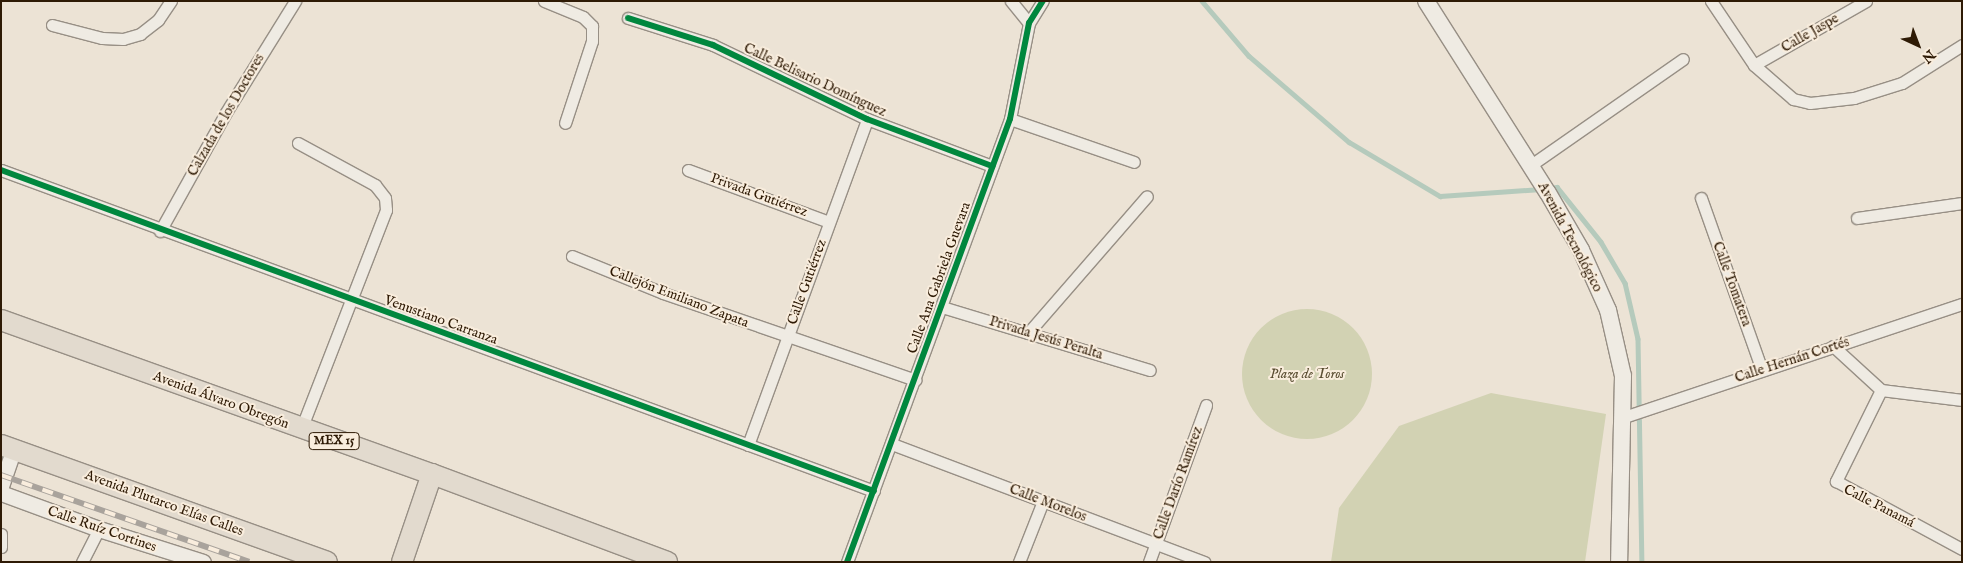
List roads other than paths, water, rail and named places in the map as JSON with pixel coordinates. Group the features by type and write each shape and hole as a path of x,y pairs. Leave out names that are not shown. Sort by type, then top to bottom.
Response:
{"highway":[{"name":"Avenida Álvaro Obregón","path":"1,320 301,429 432,474 667,562"},
{"name":"Avenida Plutarco Elías Calles","path":"8,447 327,562"},
{"path":"402,562 432,474"}],"main road":[{"name":"Avenida Tecnológico","path":"1426,1 1531,165 1581,250 1608,310 1620,352 1624,417 1619,562"}],"street":[{"path":"52,25 102,38 123,40 140,34 158,20 171,1"},
{"name":"Calzada de los Doctores","path":"160,230 225,114 294,1"},
{"path":"544,1 583,17 592,26 592,41 565,123"},
{"path":"1011,1 1029,23"},
{"name":"Calle Ana Gabriela Guevara","path":"847,562 1010,119 1029,23 1043,1"},
{"path":"1711,1 1754,65 1793,99 1828,102 1880,91 1902,83 1962,45"},
{"name":"Calle Jaspe","path":"1754,65 1866,1"},
{"name":"Calle Belisario Domínguez","path":"628,18 713,45 867,119 992,166"},
{"path":"1531,165 1683,58"},
{"name":"Calle Gutiérrez","path":"748,445 867,119"},
{"path":"1010,119 1134,162"},
{"path":"298,143 362,176 375,185 384,198 386,210 382,225 349,300 301,429"},
{"name":"Venustiano Carranza","path":"1,170 349,300 874,491"},
{"name":"Privada Gutiérrez","path":"688,170 830,222"},
{"path":"1028,333 1147,196"},
{"name":"Calle Tomatera","path":"1701,198 1762,370"},
{"path":"1857,218 1962,203"},
{"name":"Callejón Emiliano Zapata","path":"572,256 787,337 915,380"},
{"name":"Calle Hernán Cortés","path":"1624,417 1962,304"},
{"name":"Privada Jesús Peralta","path":"942,307 1150,370"},
{"path":"1832,346 1880,390 1962,400"},
{"name":"Calle Panamá","path":"1880,390 1836,481 1962,549"},
{"name":"Calle Darío Ramírez","path":"1149,562 1206,405"},
{"name":"Calle Morelos","path":"892,444 1204,562"},
{"path":"1,486 8,447"},
{"name":"Calle Ruíz Cortines","path":"1,493 99,529 203,562"},
{"path":"1018,562 1043,501"},
{"path":"82,562 99,529"},
{"path":"1,534 1,547"}],"waterway":[{"path":"1202,1 1249,56 1349,142 1440,196 1541,189"},
{"path":"1549,188 1557,187 1601,242 1625,283 1638,339 1642,562"}],"railway":[{"path":"1,475 249,562"}],"park label":[{"name":"Plaza de Toros","path":"1307,374"}]}
